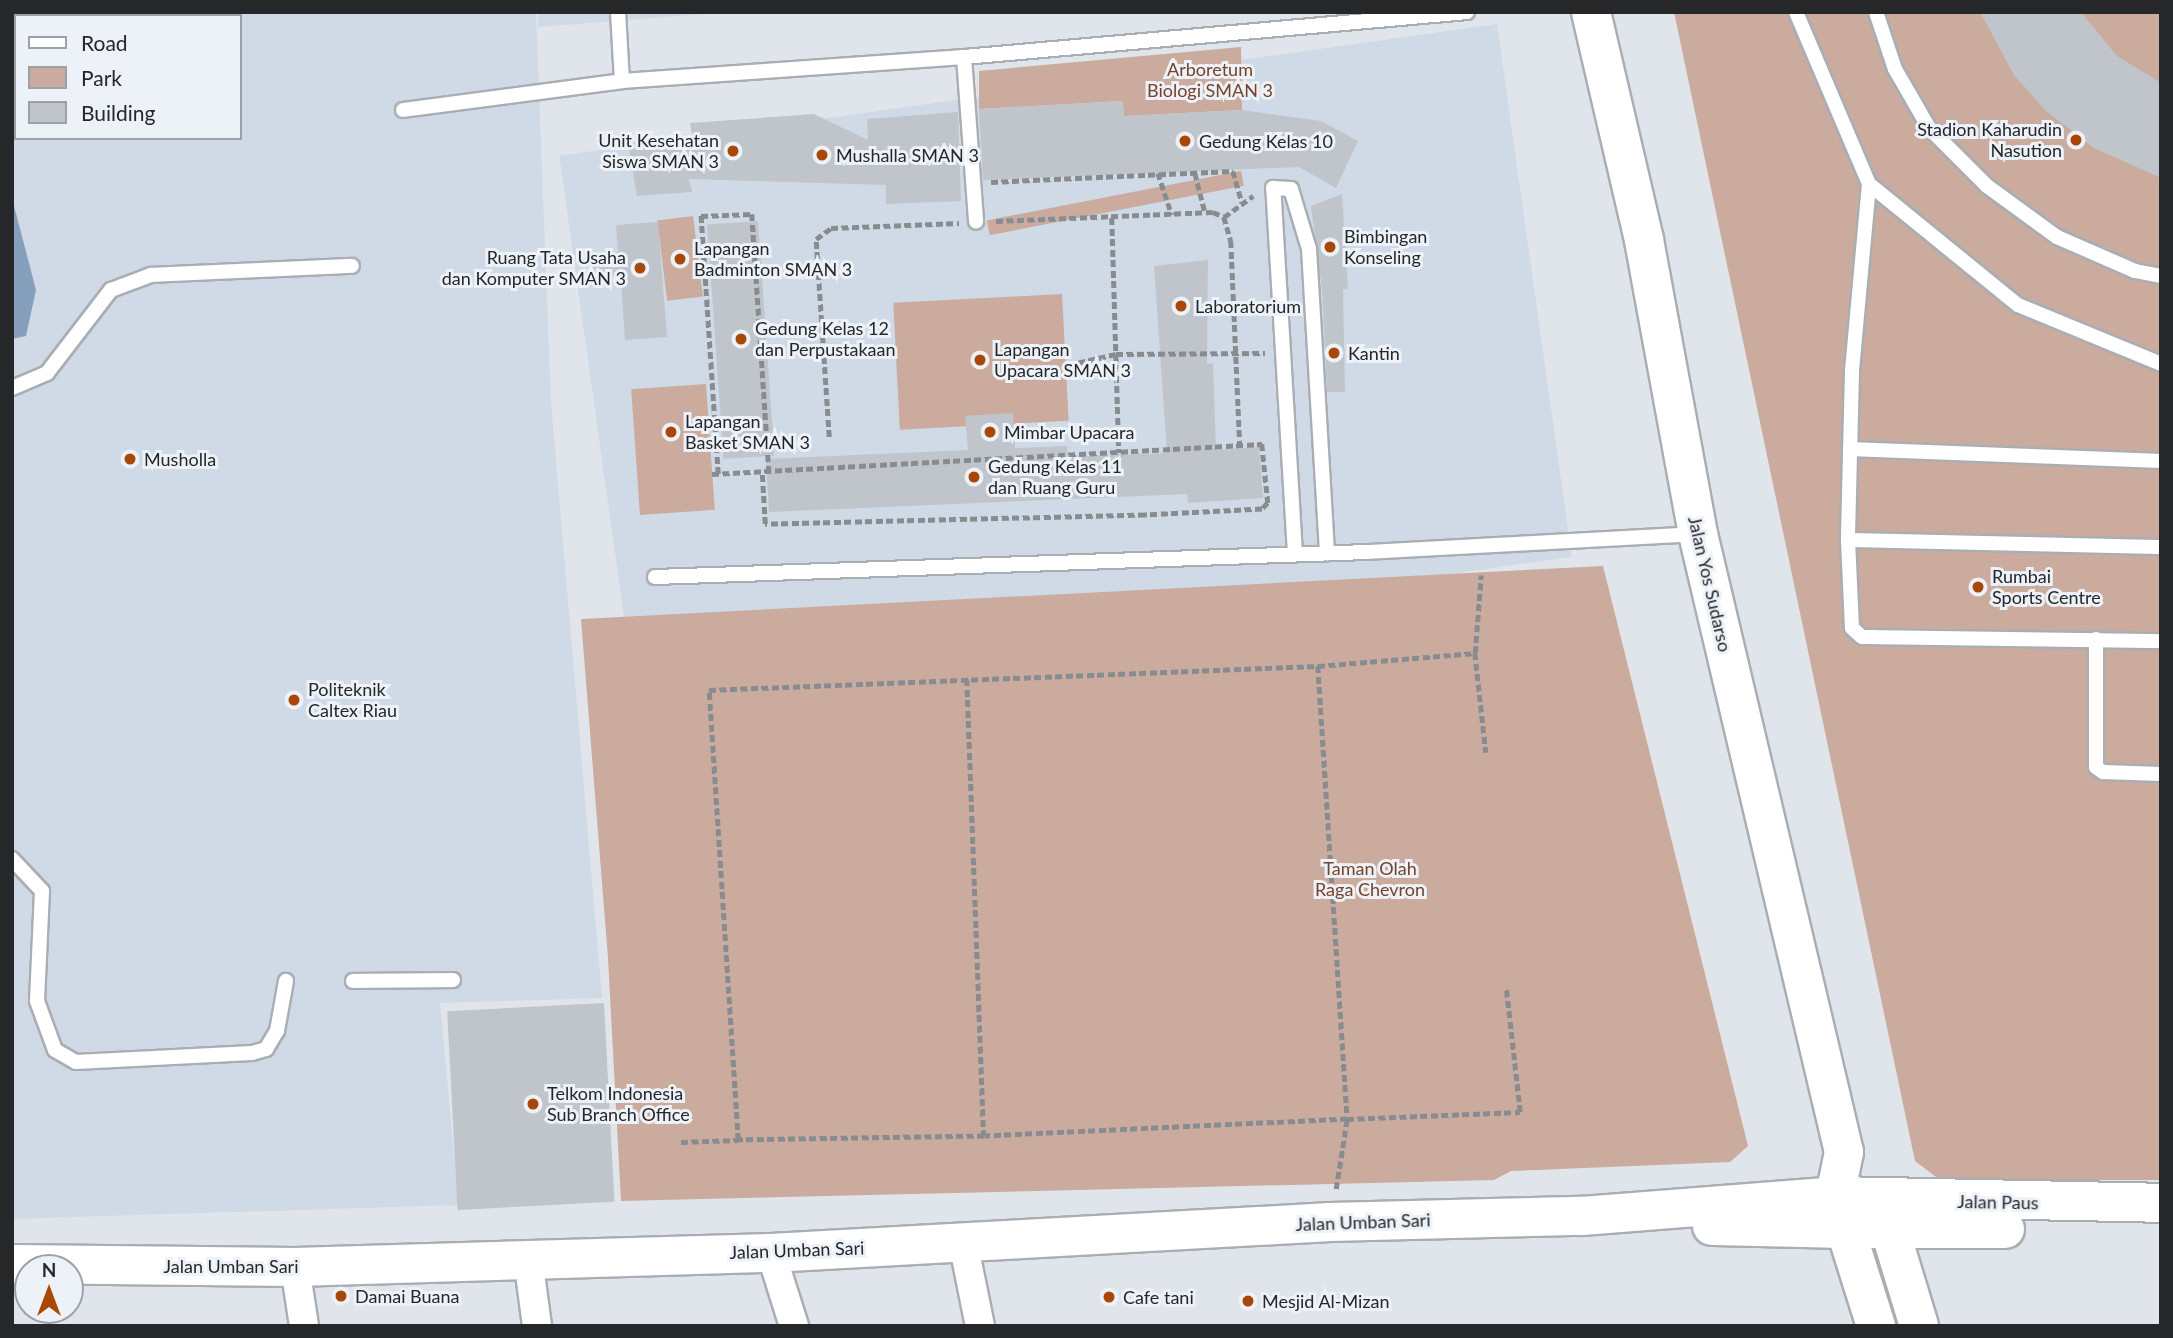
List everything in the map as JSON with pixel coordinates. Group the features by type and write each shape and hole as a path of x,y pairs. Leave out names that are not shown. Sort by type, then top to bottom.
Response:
{"main road":[{"name":"Jalan Yos Sudarso","path":"1591,12 1644,240 1698,534 1843,1152 1841,1212 1876,1326"},
{"name":"Jalan Yos Sudarso","path":"1843,1152 1885,1212 1919,1326"},
{"name":"Jalan Paus","path":"1885,1212 1956,1202 2161,1203"},
{"name":"Jalan Umban Sari","path":"12,1264 295,1267 771,1253 1330,1222 1582,1216 1642,1226 1841,1212"},
{"name":"Jalan Paus","path":"1841,1212 1885,1212 2161,1228"}],"street":[{"path":"963,1242 980,1326"},
{"path":"771,1253 794,1326"},
{"path":"528,1259 537,1326"},
{"path":"295,1267 303,1326"}],"lane":[{"path":"618,12 622,80"},
{"path":"403,110 622,80 964,57 1467,12"},
{"path":"1796,12 1869,184 1850,449 1848,540 1849,615 1852,628 1862,637 2161,641"},
{"path":"1876,12 1895,69 1929,128 1987,186 2057,236 2135,271 2161,276"},
{"path":"964,57 976,222"},
{"path":"1869,184 2018,305 2161,364"},
{"path":"1295,554 1273,188 1291,189 1310,248 1326,553"},
{"path":"12,388 47,373 111,290 151,275 352,267"},
{"path":"1850,449 2161,461"},
{"path":"655,577 1326,553 1698,534"},
{"path":"1848,540 2161,547"},
{"path":"2096,639 2096,766 2103,772 2161,774"},
{"path":"12,859 42,891 37,1001 55,1050 76,1062 252,1054 266,1049 277,1031 286,982"},
{"path":"353,981 453,980"}],"path":[{"path":"973,183 1233,171 1242,202"},
{"path":"1158,173 1172,215"},
{"path":"1195,173 1205,212"},
{"path":"1224,217 1242,202 1273,188"},
{"path":"829,437 813,252 816,239 831,229 1205,212 1224,217"},
{"path":"762,472 765,524 1262,509 1268,503 1262,444 715,474 701,216 752,214 769,471"},
{"path":"1224,217 1231,242 1240,446"},
{"path":"1112,218 1119,453"},
{"path":"1068,365 1116,354 1281,353"},
{"path":"1481,575 1475,653 1486,752"},
{"path":"738,1140 709,690 1318,666 1475,653"},
{"path":"1318,666 1347,1119 1330,1222"},
{"path":"967,679 984,1136"},
{"path":"681,1142 984,1136 1520,1112 1506,987"}],"shaded area":[{"name":"Politeknik Caltex Riau","path":"12,12 536,12 551,402 602,998 440,1003 459,1205 12,1219"},
{"path":"538,12 731,12 538,27"},
{"path":"1497,24 1572,557 634,689 559,156"}],"green space":[{"name":"Rumbai Sports Centre","path":"1674,12 2161,12 2161,1180 1940,1180 1915,1161"},
{"name":"Arboretum Biologi SMAN 3","path":"1241,47 1242,110 1124,116 1122,101 979,109 979,71"},
{"path":"1241,171 1244,186 990,235 987,220"},
{"name":"Lapangan Badminton SMAN 3","path":"693,216 703,296 667,301 657,220"},
{"name":"Lapangan Upacara SMAN 3","path":"1062,294 1069,421 900,430 893,303"},
{"name":"Lapangan Basket SMAN 3","path":"706,384 715,510 640,515 631,389"},
{"name":"Taman Olah Raga Chevron","path":"1603,566 1748,1146 1730,1162 1511,1171 1494,1180 621,1201 608,958 581,619"}],"water":[{"path":"12,198 36,290 26,336 12,339"}],"building":[{"path":"1980,12 2081,12 2117,56 2161,83 2161,178 2094,148 2046,111 2014,75"},
{"path":"1123,101 1124,116 1242,110 1321,121 1358,141 1336,188 1299,167 983,180 979,109"},
{"path":"958,112 961,201 886,204 886,185 689,179 692,192 637,196 628,142 693,140 690,123 814,114 868,140 867,119"},
{"path":"1342,194 1348,289 1343,289 1345,392 1327,392 1322,289 1311,206"},
{"name":"Gedung Kelas 12 dan Perpustakaan","path":"758,221 774,455 724,459 707,225"},
{"name":"Ruang Tata Usaha dan Komputer SMAN 3","path":"658,222 667,337 625,340 621,283 594,286 591,254 618,252 616,225"},
{"path":"1208,260 1207,364 1213,363 1216,450 1259,447 1263,498 1188,503 1187,494 769,512 766,459 968,450 965,416 1013,413 1015,448 1067,446 1068,457 1167,453 1154,266"},
{"name":"Telkom Indonesia Sub Branch Office","path":"604,1003 614,1202 458,1210 447,1011"}],"place":[{"name":"Stadion Kaharudin Nasution","path":"2076,140"},
{"name":"Gedung Kelas 10","path":"1185,141"},
{"name":"Unit Kesehatan Siswa SMAN 3","path":"733,151"},
{"name":"Mushalla SMAN 3","path":"822,155"},
{"name":"Bimbingan Konseling","path":"1330,247"},
{"name":"Lapangan Badminton SMAN 3","path":"680,259"},
{"name":"Ruang Tata Usaha dan Komputer SMAN 3","path":"640,268"},
{"name":"Laboratorium","path":"1181,306"},
{"name":"Gedung Kelas 12 dan Perpustakaan","path":"741,339"},
{"name":"Kantin","path":"1334,353"},
{"name":"Lapangan Upacara SMAN 3","path":"980,360"},
{"name":"Lapangan Basket SMAN 3","path":"671,432"},
{"name":"Mimbar Upacara","path":"990,432"},
{"name":"Musholla","path":"130,459"},
{"name":"Gedung Kelas 11 dan Ruang Guru","path":"974,477"},
{"name":"Rumbai Sports Centre","path":"1978,587"},
{"name":"Politeknik Caltex Riau","path":"294,700"},
{"name":"Telkom Indonesia Sub Branch Office","path":"533,1104"},
{"name":"Damai Buana","path":"341,1296"},
{"name":"Cafe tani","path":"1109,1297"},
{"name":"Mesjid Al-Mizan","path":"1248,1301"}]}
